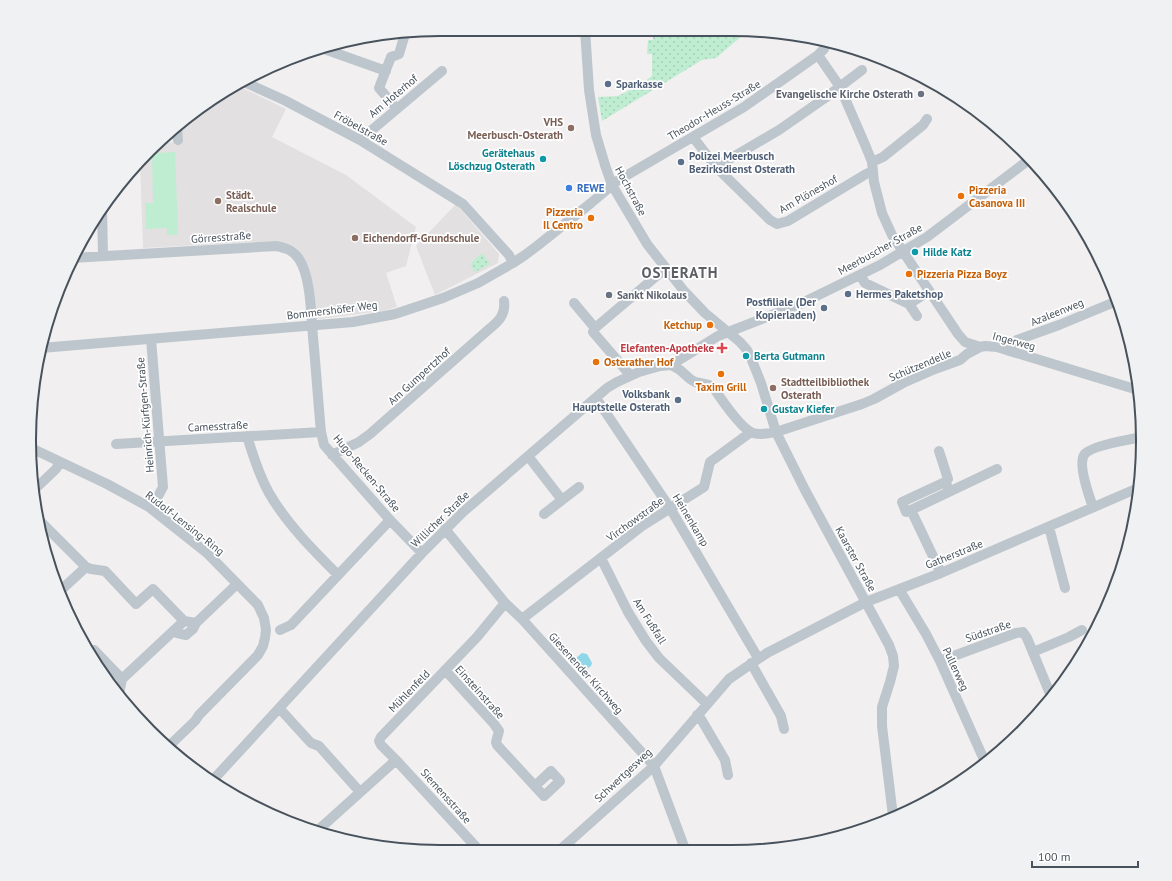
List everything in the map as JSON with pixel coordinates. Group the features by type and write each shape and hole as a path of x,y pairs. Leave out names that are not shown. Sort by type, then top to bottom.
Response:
{"street":[{"name":"Hochstraße","path":"585,36 589,90 596,135 604,165 612,185 647,244 684,291 705,313 727,332"},
{"path":"396,109 379,88 391,57 399,54 404,38"},
{"path":"331,51 386,70"},
{"name":"Theodor-Heuss-Straße","path":"612,185 621,178 754,101 821,52"},
{"name":"Ingerweg","path":"821,52 840,87 866,147 872,166 876,192 887,226 929,291 965,342 980,347 991,346 1133,388"},
{"path":"716,167 779,130 862,70"},
{"name":"Am Hoterhof","path":"360,140 442,71"},
{"name":"Fröbelstraße","path":"249,84 296,106 360,140 463,204 509,255 513,263"},
{"path":"872,166 923,125 926,119"},
{"path":"177,133 178,140"},
{"name":"Am Plöneshof","path":"693,137 716,167 770,220 777,224 788,221 866,174 872,166"},
{"name":"Meerbuscher Straße","path":"727,332 800,304 903,252 946,224 1026,162"},
{"name":"Bommershöfer Weg","path":"47,347 312,326 363,320 406,311 462,290 513,263 537,246 612,185"},
{"path":"102,219 103,256"},
{"name":"Görresstraße","path":"80,257 276,246 285,247 294,252 303,266 308,289 312,326"},
{"path":"630,375 593,332 595,328 666,268"},
{"path":"860,275 865,283 909,304 917,316"},
{"path":"909,304 929,291"},
{"name":"Am Gumpertzhof","path":"332,455 359,442 375,430 500,320 503,316 504,301"},
{"name":"Azaleenweg","path":"1009,351 1017,340 1059,325 1112,302"},
{"path":"574,304 595,328"},
{"name":"Hugo-Recken-Straße","path":"312,326 321,432 324,445 390,520 422,553"},
{"name":"Willicher Straße","path":"216,777 422,553 463,512 612,385 630,375 649,369 671,365 709,341 727,332"},
{"name":"Kaarster Straße","path":"727,332 747,350 761,384 776,432 805,490 889,645 893,656 894,666 882,707 882,726 892,811"},
{"name":"Heinrich-Kürfgen-Straße","path":"149,507 155,502 163,487 151,339"},
{"name":"Schützendelle","path":"751,432 758,434 776,432 862,404 903,383 960,360 967,354 980,347"},
{"path":"671,365 680,370 690,379 713,387 733,414 751,432"},
{"name":"Heinenkamp","path":"596,398 670,508 755,661"},
{"name":"Camesstraße","path":"116,444 321,432"},
{"name":"Virchowstraße","path":"522,620 642,526 704,487 710,462 751,432"},
{"path":"247,436 260,474 270,494 292,526 338,575"},
{"path":"1092,507 1082,464 1083,456 1088,451 1136,439"},
{"name":"Rudolf-Lensing-Ring","path":"36,451 107,484 149,507 207,553 258,605 264,618 266,630 263,646 254,659 172,743"},
{"path":"939,451 948,479 946,482 950,491"},
{"path":"528,456 562,500"},
{"path":"38,486 56,469 60,462"},
{"path":"946,482 902,502 906,512 997,469"},
{"path":"544,514 579,486"},
{"name":"Gatherstraße","path":"866,602 941,573 1133,490"},
{"path":"911,510 941,573"},
{"path":"280,630 291,625 390,520"},
{"path":"46,527 86,567 104,571 136,604 153,589 184,621 196,623"},
{"path":"1049,527 1065,588"},
{"name":"Giesenender Kirchweg","path":"445,529 506,603 654,766 684,845"},
{"name":"Am Fußfall","path":"601,558 628,612 646,641 659,658 707,704"},
{"path":"64,587 86,567"},
{"path":"174,630 177,633 186,635 193,629 196,623 237,584"},
{"name":"Pullerweg","path":"900,589 940,661 983,757"},
{"name":"Schwertgesweg","path":"565,845 654,766 729,679 774,649 866,602"},
{"name":"Mühlenfeld","path":"396,760 381,745 379,741 381,737 477,637 506,603"},
{"path":"120,687 122,679 184,621"},
{"path":"1033,652 1082,630"},
{"name":"Südstraße","path":"940,661 1016,633 1023,632 1027,638 1049,691"},
{"path":"95,651 122,679"},
{"path":"755,661 781,716 784,729"},
{"name":"Einsteinstraße","path":"445,670 494,724 498,731 496,742 497,745 535,786"},
{"path":"280,709 311,743 320,746 360,792"},
{"path":"697,715 701,719 725,760 728,775"},
{"path":"321,827 396,760"},
{"name":"Siemensstraße","path":"396,760 475,845"}],"shaded area":[{"path":"242,88 286,109 272,137 346,175 416,227 406,266 386,273 397,307 382,311 320,319 316,318 310,278 289,245 281,242 276,241 143,248 140,169 167,143 180,142 180,131 216,104"},
{"path":"456,204 499,254 498,263 435,295 416,246"}],"green space":[{"path":"653,36 741,36 716,58 702,60 602,121 598,97 618,96 644,83 652,76 652,54 647,54 648,40 653,40"},
{"path":"175,152 178,235 167,235 167,228 146,229 145,203 153,203 152,156 155,153"},
{"path":"482,253 490,264 475,272 471,266 472,262"}],"water":[{"path":"582,653 587,654 592,663 591,666 583,672 578,666 576,658"}],"place":[{"name":"Sparkasse","path":"608,84"},
{"name":"Evangelische Kirche Osterath","path":"921,94"},
{"name":"VHS Meerbusch-Osterath","path":"571,128"},
{"name":"Gerätehaus Löschzug Osterath","path":"543,159"},
{"name":"Polizei Meerbusch Bezirksdienst Osterath","path":"681,162"},
{"name":"REWE","path":"569,188"},
{"name":"Pizzeria Casanova III","path":"961,196"},
{"name":"Städt. Realschule","path":"218,201"},
{"name":"Pizzeria Il Centro","path":"591,218"},
{"name":"Eichendorff-Grundschule","path":"355,238"},
{"name":"Hilde Katz","path":"915,252"},
{"name":"Pizzeria Pizza Boyz","path":"909,274"},
{"name":"Hermes Paketshop","path":"848,294"},
{"name":"Sankt Nikolaus","path":"609,295"},
{"name":"Postfiliale (Der Kopierladen)","path":"824,308"},
{"name":"Ketchup","path":"710,325"},
{"name":"Elefanten-Apotheke","path":"722,348"},
{"name":"Berta Gutmann","path":"746,356"},
{"name":"Osterather Hof","path":"596,362"},
{"name":"Taxim Grill","path":"721,374"},
{"name":"Stadtteilbibliothek Osterath","path":"773,388"},
{"name":"Volksbank Hauptstelle Osterath","path":"678,400"},
{"name":"Gustav Kiefer","path":"764,409"}],"district":[{"name":"OSTERATH","path":"680,272"}]}
